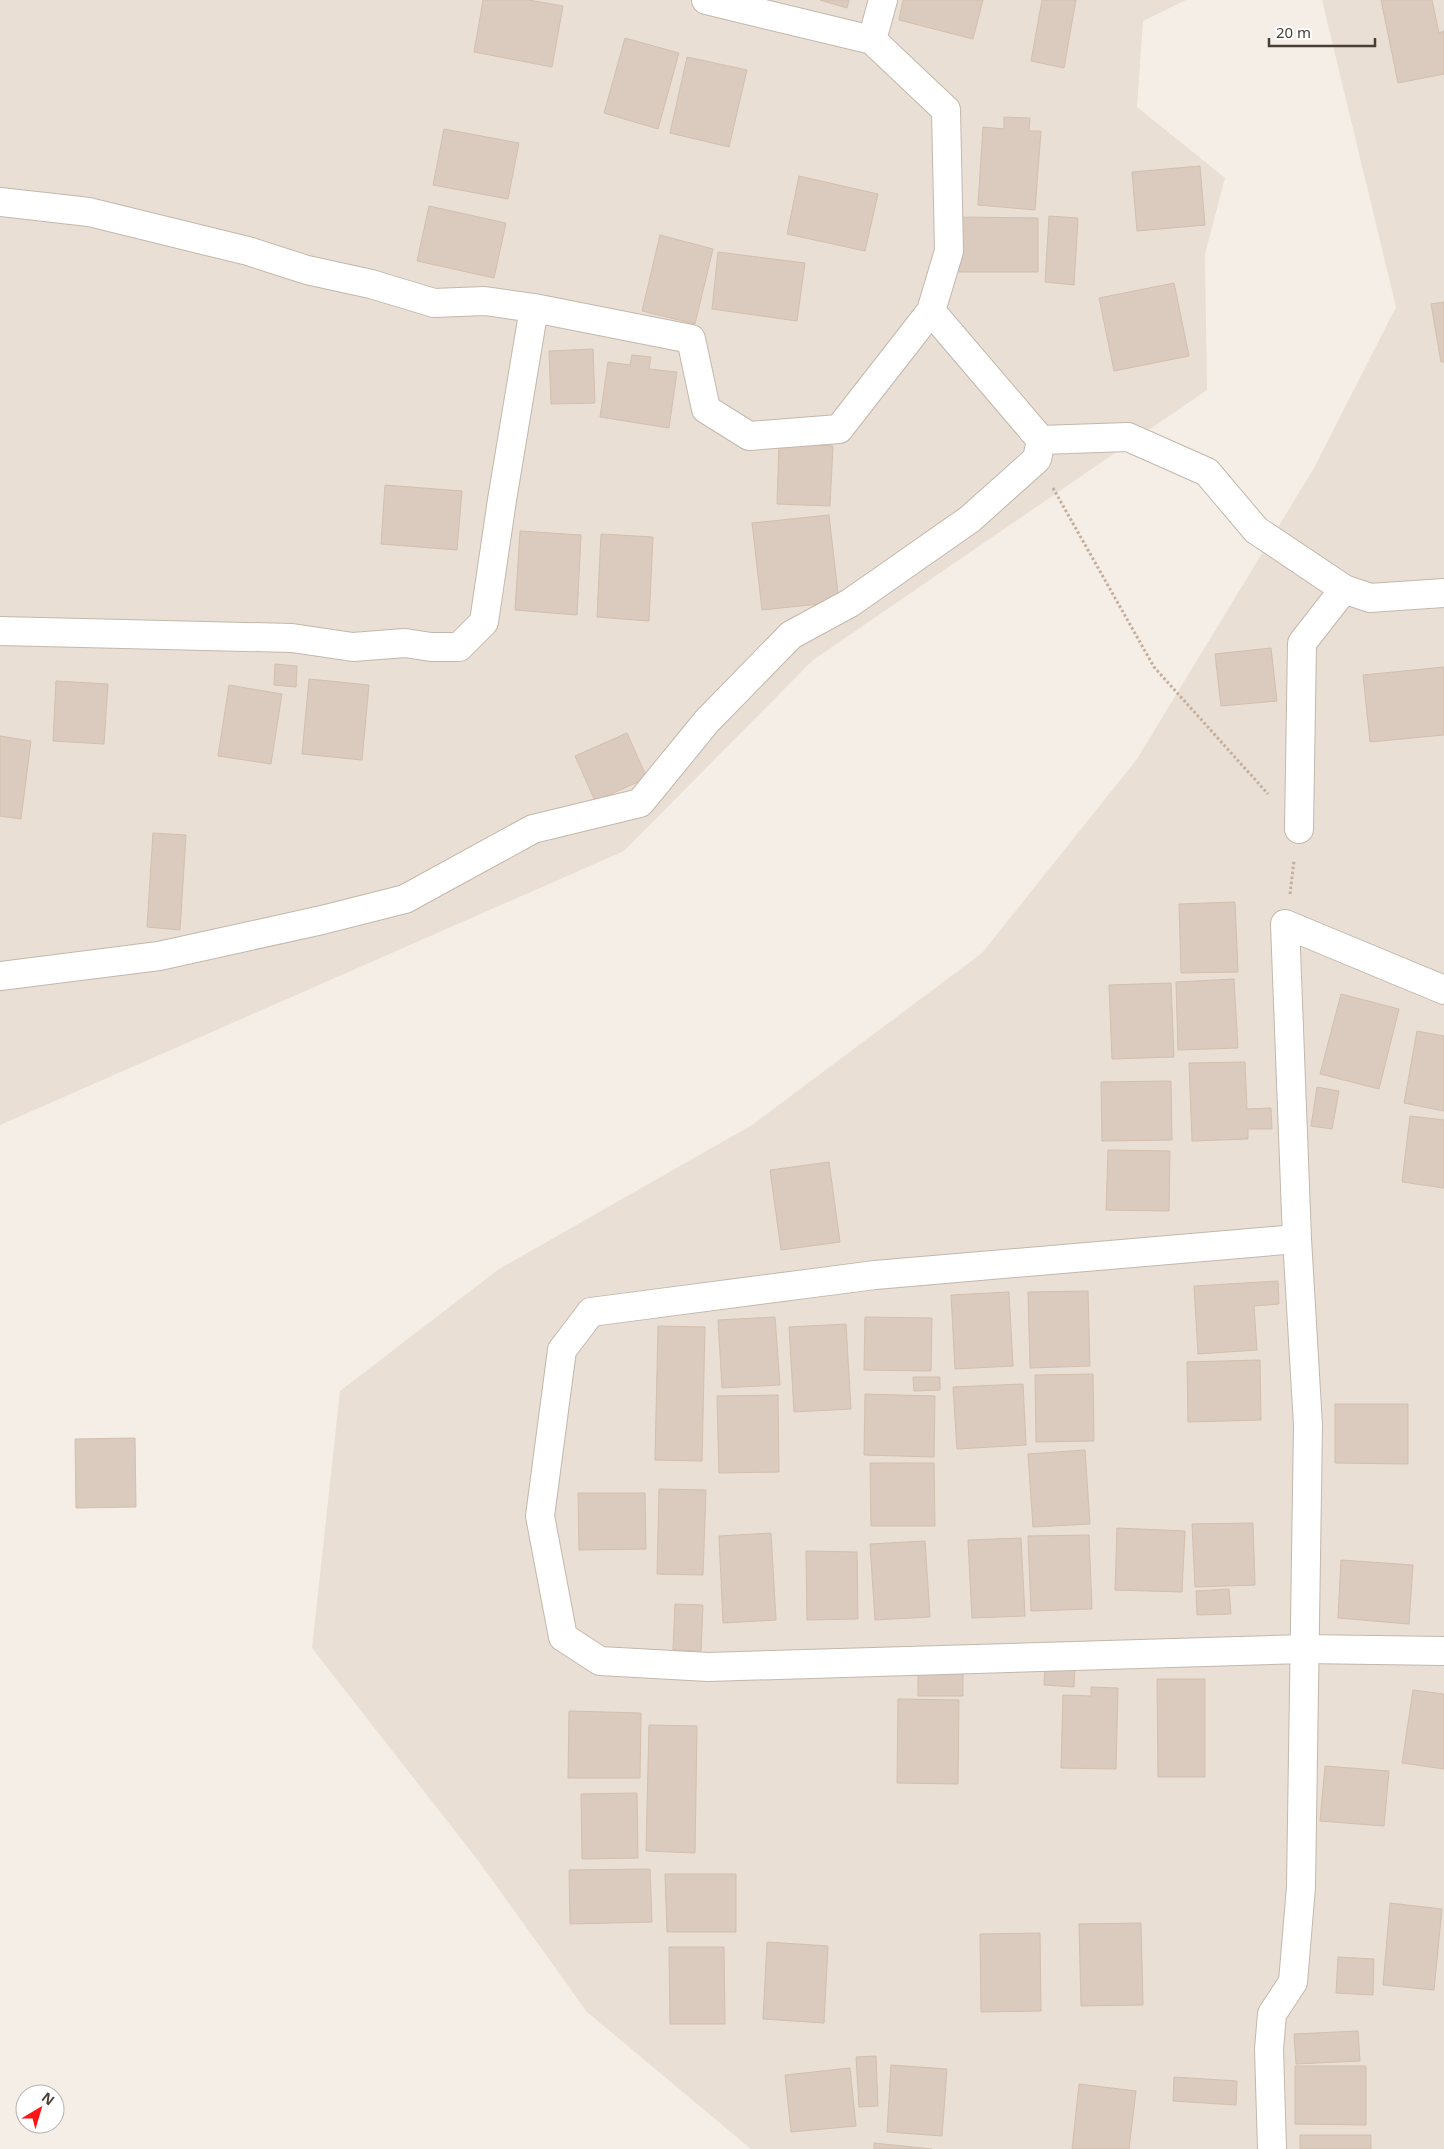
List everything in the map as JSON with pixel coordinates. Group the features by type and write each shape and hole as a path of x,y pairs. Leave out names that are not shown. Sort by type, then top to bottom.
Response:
{"street":[{"path":"0,202 89,212 248,251 307,270 371,284 434,303 484,301 534,308 691,339 706,409 749,436 839,428 931,311 949,251 946,110 872,40 706,0"},
{"path":"872,40 883,0"},
{"path":"0,631 292,638 353,647 405,643 431,647 459,647 484,622 534,308"},
{"path":"931,311 1039,449"},
{"path":"0,976 159,956 322,920 405,899 533,829 640,803 707,721 791,635 850,603 970,519 1039,449 1128,438 1207,472 1256,530 1344,588 1370,598 1444,593"},
{"path":"1299,829 1302,643 1344,588"},
{"path":"1272,2149 1269,2049 1272,2014 1293,1982 1301,1887 1308,1425 1297,1239 1286,924 1444,990"},
{"path":"1297,1239 875,1275 591,1312 562,1350 540,1516 563,1637 600,1661 708,1667 1304,1649 1444,1651"}],"path":[{"path":"1039,449 1154,667 1299,829 1286,924"}],"shaded area":[{"path":"0,0 1186,0 1143,21 1137,107 1225,178 1205,254 1207,390 813,660 624,851 0,1125"},
{"path":"1322,0 1444,0 1444,2149 751,2149 587,2012 480,1863 312,1648 340,1391 499,1269 752,1125 982,953 1137,759 1314,468 1396,307"}],"building":[{"path":"483,0 529,0 563,6 552,67 474,52"},
{"path":"820,0 849,0 847,8"},
{"path":"903,0 983,0 973,39 899,20"},
{"path":"1042,0 1076,0 1064,68 1031,61"},
{"path":"1381,0 1432,0 1439,33 1444,31 1444,74 1398,83"},
{"path":"625,38 679,53 658,129 604,113"},
{"path":"687,57 747,70 729,147 670,133"},
{"path":"1004,117 1030,118 1029,131 1041,131 1035,210 978,205 983,127 1004,129"},
{"path":"444,129 519,143 508,199 433,185"},
{"path":"1200,166 1205,225 1137,231 1132,172"},
{"path":"799,176 878,194 865,251 787,234"},
{"path":"429,206 506,223 494,278 417,261"},
{"path":"1049,216 1078,218 1074,285 1045,282"},
{"path":"960,217 1038,218 1038,272 959,272"},
{"path":"660,235 713,249 695,324 642,311"},
{"path":"718,252 805,263 797,321 712,309"},
{"path":"1174,283 1189,356 1114,371 1099,298"},
{"path":"1444,302 1444,362 1441,362 1431,304"},
{"path":"593,349 595,403 551,404 549,351"},
{"path":"632,355 651,357 649,369 677,372 669,428 600,417 608,362 630,365"},
{"path":"779,443 833,446 830,506 777,504"},
{"path":"385,485 462,491 457,550 381,544"},
{"path":"829,515 839,602 762,610 752,523"},
{"path":"520,531 581,535 577,615 515,610"},
{"path":"601,534 653,537 649,621 597,617"},
{"path":"1271,648 1277,701 1221,706 1215,654"},
{"path":"275,664 297,666 296,687 274,685"},
{"path":"1444,667 1444,735 1370,742 1363,675"},
{"path":"309,679 369,685 362,760 302,754"},
{"path":"56,681 108,684 104,744 53,741"},
{"path":"229,685 282,694 271,764 218,756"},
{"path":"627,733 647,778 595,801 575,756"},
{"path":"0,736 31,741 21,819 0,816"},
{"path":"153,833 186,835 180,930 147,927"},
{"path":"1235,902 1238,972 1181,973 1179,904"},
{"path":"1234,979 1238,1048 1178,1050 1176,982"},
{"path":"1171,983 1174,1057 1112,1059 1109,985"},
{"path":"1341,994 1399,1009 1379,1089 1320,1074"},
{"path":"1417,1031 1444,1036 1444,1111 1404,1103"},
{"path":"1245,1062 1247,1109 1271,1108 1272,1129 1248,1129 1248,1139 1192,1141 1189,1063"},
{"path":"1171,1081 1172,1140 1102,1141 1101,1082"},
{"path":"1317,1087 1339,1091 1332,1129 1311,1126"},
{"path":"1410,1116 1444,1120 1444,1188 1402,1182"},
{"path":"1108,1150 1170,1151 1169,1211 1106,1210"},
{"path":"829,1162 840,1242 781,1250 770,1170"},
{"path":"1278,1281 1279,1304 1254,1306 1257,1350 1198,1354 1194,1286"},
{"path":"1088,1291 1090,1366 1030,1368 1028,1292"},
{"path":"1009,1292 1013,1366 955,1369 951,1295"},
{"path":"775,1317 780,1385 722,1388 718,1320"},
{"path":"865,1317 932,1318 931,1371 864,1370"},
{"path":"846,1324 851,1409 794,1412 789,1327"},
{"path":"658,1326 705,1327 702,1461 655,1460"},
{"path":"1260,1360 1261,1420 1188,1422 1187,1362"},
{"path":"1093,1374 1094,1441 1036,1442 1035,1375"},
{"path":"913,1377 940,1377 940,1390 914,1391"},
{"path":"1023,1384 1026,1445 957,1449 953,1387"},
{"path":"865,1394 935,1396 934,1457 864,1455"},
{"path":"778,1395 779,1472 719,1473 717,1396"},
{"path":"1335,1404 1408,1404 1408,1464 1335,1463"},
{"path":"135,1438 136,1507 76,1508 75,1439"},
{"path":"1085,1450 1090,1524 1033,1527 1028,1454"},
{"path":"870,1463 934,1463 935,1526 871,1526"},
{"path":"659,1489 706,1490 703,1575 657,1574"},
{"path":"578,1493 645,1493 646,1549 579,1550"},
{"path":"1253,1523 1255,1585 1195,1587 1192,1524"},
{"path":"1117,1528 1185,1531 1182,1592 1115,1590"},
{"path":"771,1533 776,1620 723,1623 719,1536"},
{"path":"1089,1535 1092,1609 1031,1611 1028,1536"},
{"path":"1021,1538 1025,1616 972,1618 968,1540"},
{"path":"925,1541 930,1617 875,1620 870,1544"},
{"path":"806,1551 857,1552 858,1619 807,1620"},
{"path":"1341,1560 1413,1565 1409,1624 1338,1618"},
{"path":"1229,1589 1231,1614 1197,1615 1196,1591"},
{"path":"675,1604 703,1605 701,1651 673,1650"},
{"path":"1045,1665 1075,1667 1074,1687 1044,1685"},
{"path":"918,1673 963,1673 963,1696 918,1696"},
{"path":"1157,1679 1205,1679 1205,1777 1158,1777"},
{"path":"1091,1687 1118,1688 1116,1769 1061,1768 1063,1695 1091,1696"},
{"path":"1413,1690 1444,1694 1444,1769 1402,1763"},
{"path":"898,1699 959,1700 958,1784 897,1783"},
{"path":"569,1711 641,1713 640,1778 568,1778"},
{"path":"649,1725 697,1726 695,1853 646,1851"},
{"path":"1325,1766 1389,1771 1384,1826 1320,1821"},
{"path":"637,1793 638,1858 582,1859 581,1794"},
{"path":"650,1869 652,1922 570,1924 569,1870"},
{"path":"665,1874 736,1874 736,1932 667,1932"},
{"path":"1390,1903 1442,1909 1434,1990 1383,1985"},
{"path":"1141,1923 1143,2005 1081,2006 1079,1924"},
{"path":"1040,1933 1041,2011 981,2012 980,1934"},
{"path":"767,1942 828,1946 824,2023 763,2019"},
{"path":"669,1947 724,1947 725,2024 670,2024"},
{"path":"1338,1957 1374,1959 1373,1995 1336,1993"},
{"path":"1358,2031 1360,2061 1296,2064 1294,2034"},
{"path":"876,2056 878,2106 859,2107 856,2057"},
{"path":"891,2065 947,2069 942,2136 887,2132"},
{"path":"1295,2066 1366,2066 1366,2125 1295,2124"},
{"path":"850,2068 856,2126 791,2132 785,2075"},
{"path":"1174,2077 1237,2081 1236,2105 1173,2101"},
{"path":"1079,2084 1136,2091 1129,2149 1072,2149"},
{"path":"1300,2135 1371,2135 1371,2149 1300,2149"},
{"path":"874,2143 932,2149 874,2149"}]}
